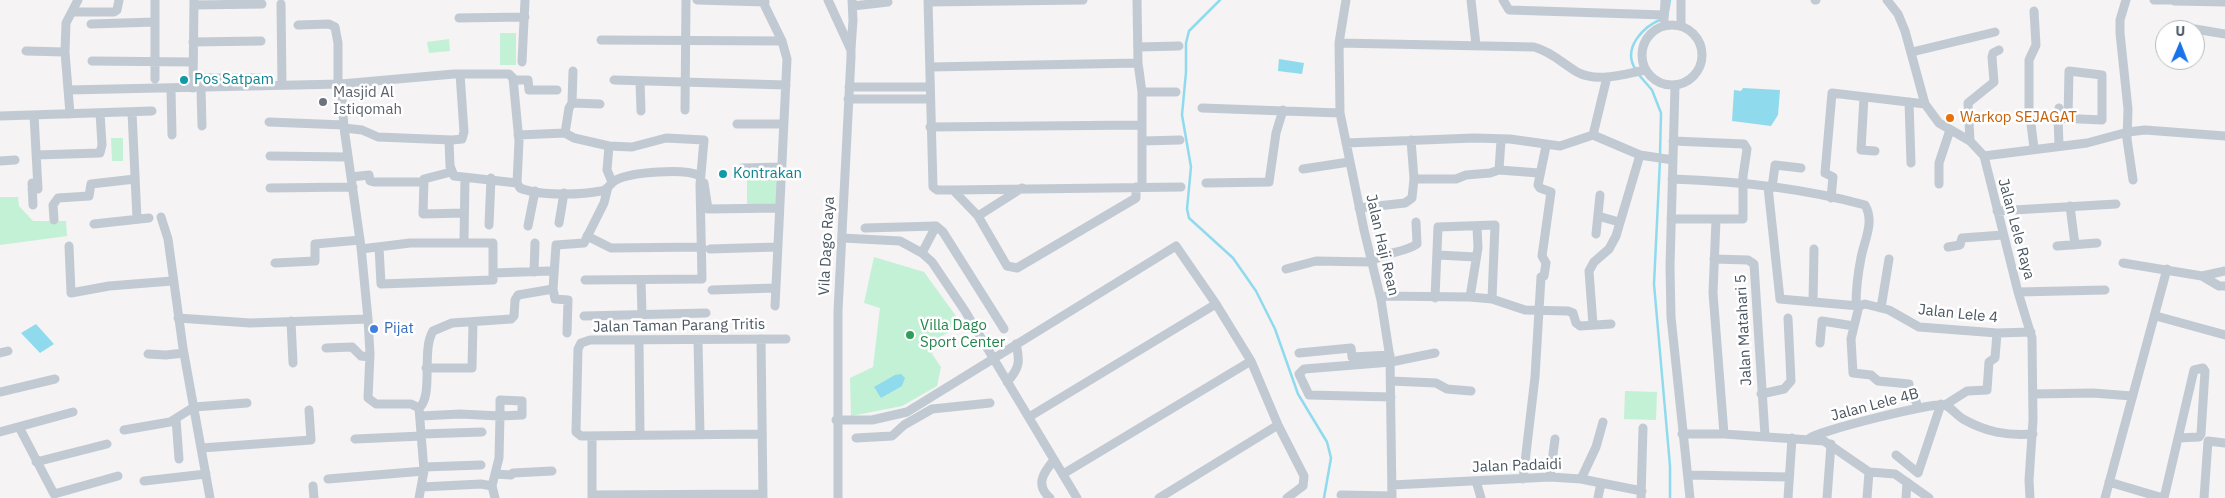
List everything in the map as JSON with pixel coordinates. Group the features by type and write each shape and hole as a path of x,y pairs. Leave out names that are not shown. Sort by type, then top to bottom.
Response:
{"street":[{"path":"70,114 65,52 66,23 74,12 78,0"},
{"path":"74,12 114,12 118,7 119,0"},
{"path":"155,0 155,79"},
{"path":"522,62 525,0"},
{"path":"685,110 686,0"},
{"path":"697,0 763,1 782,41 787,59 775,306"},
{"name":"Vila Dago Raya","path":"828,0 851,50 836,420 838,498"},
{"path":"1083,0 928,1 932,184 937,190 1181,186"},
{"path":"953,190 978,216 1007,266 1017,268 1136,198 1139,187 1142,142 1142,92 1138,63 1137,0"},
{"name":"Jalan Haji Rean","path":"1346,0 1339,43 1340,113 1349,162 1380,296 1390,358 1392,497"},
{"path":"1471,0 1476,45"},
{"path":"1502,0 1509,10 1664,14"},
{"path":"1664,0 1664,26"},
{"path":"1681,0 1681,26"},
{"name":"Jalan Lele Raya","path":"1887,0 1898,14 1912,52 1925,104 1939,123 1970,141 1984,156 2018,292 2031,332 2033,394 2028,480 2030,498"},
{"path":"2126,0 2121,14 2120,33 2134,180"},
{"path":"2154,0 2225,2"},
{"path":"202,126 197,88 193,78 194,2 262,4"},
{"path":"851,50 852,3 888,2"},
{"path":"281,4 282,85"},
{"path":"2034,11 2036,45 2030,60 2029,108 2034,148"},
{"path":"459,18 525,17"},
{"path":"91,24 155,22"},
{"path":"298,25 329,24 335,28 344,127 361,244 368,319 370,357 368,393 370,401 379,405 414,404 420,412"},
{"path":"1339,43 1534,47 1546,51 1583,75 1607,77 1640,71 1663,85 1675,86 1687,82 1696,75 1702,58 1699,41 1692,32 1681,26 1664,26 1654,30 1646,38 1642,48 1640,71"},
{"path":"2205,31 2225,34"},
{"path":"1912,52 1995,32"},
{"path":"601,40 782,41"},
{"path":"193,42 261,41"},
{"path":"1138,47 1179,46"},
{"path":"1970,141 1968,103 1994,82 1992,57 1999,50"},
{"path":"26,51 65,52"},
{"path":"92,61 193,62"},
{"path":"930,67 1138,63"},
{"path":"2058,118 2102,120 2102,75 2069,71 2068,118"},
{"path":"565,133 569,108 572,104 573,72"},
{"path":"68,90 340,84 460,74 508,73 512,75 513,80 518,135 517,183 520,189 564,193 601,191 623,178 658,173 685,172 700,176 704,184 708,209 779,208"},
{"path":"269,122 344,127 362,130 378,137 461,139 464,135 460,74"},
{"path":"1593,135 1607,77"},
{"path":"193,78 260,78"},
{"path":"513,80 528,80 529,90 557,90"},
{"path":"614,80 786,85"},
{"path":"640,81 641,112"},
{"path":"1675,86 1673,141 1668,160 1672,179 1671,317 1690,498"},
{"path":"849,87 930,87"},
{"path":"171,89 172,135"},
{"path":"1142,92 1176,92"},
{"path":"1831,198 1833,177 1825,173 1832,92 1925,104"},
{"path":"1864,97 1861,150 1875,151"},
{"path":"848,99 930,99"},
{"path":"1909,102 1911,163"},
{"path":"572,104 600,104"},
{"path":"1202,108 1340,113"},
{"path":"2059,108 2059,145"},
{"path":"1206,183 1269,182 1276,133 1283,110"},
{"path":"0,116 152,111"},
{"path":"132,112 137,219"},
{"path":"36,155 100,153 102,145 100,113"},
{"path":"32,189 38,189 34,115"},
{"path":"737,124 784,124"},
{"path":"930,127 1141,125"},
{"path":"1939,184 1939,163 1950,130"},
{"path":"1984,156 2100,140 2128,132 2145,130 2225,136"},
{"path":"518,135 565,133 574,138 609,146 632,147 666,138 704,140 703,168 700,176 706,248 702,279 585,280"},
{"path":"1346,143 1457,138 1500,140 1546,146 1572,144 1593,135 1640,155 1668,160"},
{"path":"449,140 452,172 455,177 491,178 517,183"},
{"path":"1142,142 1180,140"},
{"path":"1360,208 1408,201 1413,194 1414,179 1411,140"},
{"path":"1499,170 1500,140"},
{"path":"1671,219 1743,219 1742,184 1747,149 1744,144 1673,141"},
{"path":"567,333 568,300 555,299 556,246 582,244 587,236 604,203 610,185 607,170 609,146"},
{"path":"1523,479 1535,377 1541,277 1544,276 1546,263 1542,256 1551,192 1538,186 1539,173 1546,146"},
{"path":"1593,325 1589,271 1594,262 1608,249 1616,236 1640,155"},
{"path":"270,156 348,157"},
{"path":"0,161 15,160"},
{"path":"1303,169 1349,162"},
{"name":"Jalan Lele 4","path":"1801,168 1775,165 1770,187 1778,295 1784,301 1858,306 1865,304 1881,308 1919,327 1997,332 2031,332"},
{"path":"742,168 781,167"},
{"path":"1414,179 1456,179 1466,174 1490,173 1499,170 1539,173"},
{"path":"351,177 369,175 370,180 374,182 423,182 424,179 452,172"},
{"path":"32,177 33,205"},
{"path":"464,239 465,178"},
{"path":"489,225 491,178"},
{"path":"54,220 53,205 58,198 89,196 90,184 135,179"},
{"path":"1672,179 1770,187 1865,205 1867,208 1869,231 1861,257 1858,306 1851,339 1853,373 1871,374 1878,381 1910,384 1910,398 1914,398 1918,408"},
{"path":"423,182 423,214 464,213"},
{"path":"270,188 353,187"},
{"path":"978,216 1022,188"},
{"path":"528,226 535,191"},
{"path":"559,223 564,193"},
{"path":"1596,234 1600,195"},
{"path":"1997,211 2116,204"},
{"path":"2070,206 2075,244"},
{"path":"1598,216 1619,222"},
{"path":"94,224 149,218"},
{"path":"161,218 168,239 178,318 210,498"},
{"path":"1716,220 1714,293 1724,434"},
{"path":"1286,269 1316,261 1371,262 1376,258 1391,255 1415,246 1416,222"},
{"path":"922,253 936,226"},
{"path":"865,228 936,226 943,232 1004,329"},
{"path":"1434,298 1438,255 1438,227 1496,226 1492,299"},
{"path":"1470,297 1476,257 1477,227"},
{"path":"1948,247 1960,245 1962,238 2003,235"},
{"path":"587,236 611,248 777,247"},
{"path":"842,238 900,241 922,253 941,272 1076,498"},
{"path":"275,263 315,261 315,244 361,244 379,247 410,243 493,243 493,280 381,284 379,247"},
{"path":"534,272 535,243"},
{"path":"2056,246 2097,243"},
{"path":"69,246 71,293 109,286 172,280"},
{"path":"856,438 892,436 904,424 1016,344 1176,246 1216,304 1251,362 1278,425 1304,476 1303,486 1287,498"},
{"path":"1813,302 1814,249"},
{"path":"1438,255 1476,257"},
{"name":"Jalan Matahari 5","path":"1714,259 1748,260 1754,264 1766,436"},
{"path":"1881,308 1889,259"},
{"path":"2123,263 2202,276 2214,284 2225,286"},
{"path":"2105,498 2132,396 2156,316 2167,269"},
{"path":"493,273 550,271"},
{"path":"2202,276 2225,271"},
{"path":"641,280 642,314"},
{"path":"712,290 775,288"},
{"path":"419,498 424,469 420,412 425,400 429,342 434,330 448,324 513,319 515,300 518,295 554,289"},
{"path":"2018,292 2105,290"},
{"path":"1380,296 1492,299 1525,310 1568,311 1573,313 1576,323 1580,326 1611,324"},
{"path":"1029,417 1216,304"},
{"path":"584,316 706,313"},
{"path":"2156,316 2225,334"},
{"path":"178,318 245,323 368,319"},
{"path":"1762,394 1784,389 1791,381 1788,318"},
{"path":"291,321 293,363"},
{"path":"1820,343 1822,321 1854,326"},
{"path":"426,368 472,368 473,322"},
{"path":"1896,455 1918,474 1943,405 1967,391 1987,390 1989,362 1995,358 1997,332"},
{"path":"760,339 762,434 763,496 592,497 592,437 640,434 762,434"},
{"name":"Jalan Taman Parang Tritis","path":"592,437 581,436 576,432 578,349 581,343 590,340 786,339"},
{"path":"639,340 640,434"},
{"path":"698,340 700,434"},
{"path":"1008,382 1018,370 1020,363 1016,344"},
{"path":"326,348 352,347 361,356 370,357"},
{"path":"1299,353 1351,348 1352,357 1390,358"},
{"path":"148,354 184,353"},
{"path":"1391,397 1309,396 1299,374 1304,369 1436,353"},
{"path":"1063,474 1251,362"},
{"path":"2109,482 2164,498 2178,438 2194,370 2203,368 2205,371 2199,437 2178,438"},
{"path":"0,392 55,379"},
{"path":"1390,381 1436,383 1447,389 1471,391"},
{"path":"2033,394 2093,393 2132,396"},
{"path":"124,430 166,423 176,419 194,406 248,403"},
{"path":"836,420 886,418 931,405 990,403"},
{"path":"1943,405 1961,418 1992,432 2010,436 2032,434"},
{"name":"Jalan Lele 4B","path":"1808,440 1811,436 1865,422 1873,418 1918,408 1943,405"},
{"path":"202,448 311,440 309,410"},
{"path":"0,432 73,412"},
{"path":"420,412 500,416 499,458 492,486 495,498"},
{"path":"176,419 179,459"},
{"path":"1581,479 1596,447 1603,422"},
{"path":"1159,498 1278,425"},
{"path":"19,427 54,494 118,476"},
{"path":"1642,495 1643,428"},
{"path":"356,439 482,432"},
{"path":"1682,434 1766,436 1824,441 1831,444 1869,472 1895,474 1929,498"},
{"path":"1788,498 1792,438"},
{"path":"1550,477 1555,439"},
{"path":"2204,498 2208,441 2225,443"},
{"path":"36,462 107,444"},
{"path":"1827,498 1831,444"},
{"path":"1050,498 1043,491 1041,482 1044,472 1054,460"},
{"path":"328,479 481,465"},
{"path":"495,474 511,475 531,470 552,471"},
{"path":"1867,498 1869,472"},
{"path":"144,481 206,474"},
{"path":"1688,475 1789,478"},
{"name":"Jalan Padaidi","path":"1392,485 1550,477 1581,479 1642,495"},
{"path":"1476,480 1481,498"},
{"path":"1906,498 1907,482"},
{"path":"1598,498 1601,483"},
{"path":"422,487 481,484 492,486"},
{"path":"313,486 314,498"},
{"path":"1340,495 1392,497"}],"green space":[{"path":"500,33 516,33 516,65 500,65"},
{"path":"449,39 450,51 429,53 427,42"},
{"path":"111,138 123,138 123,161 112,161"},
{"path":"747,172 778,172 777,205 747,204"},
{"path":"0,197 18,197 19,206 33,221 66,221 67,236 0,245"},
{"name":"Villa Dago Sport Center","path":"874,257 924,272 956,316 949,332 938,338 932,354 941,367 937,386 902,406 851,416 850,378 873,367 880,308 864,303"},
{"path":"1625,391 1657,392 1656,420 1624,419"}],"water":[{"path":"1279,59 1304,63 1302,74 1278,71"},
{"path":"1743,88 1780,90 1778,115 1771,126 1732,121 1734,90 1741,91"},
{"path":"36,324 54,344 40,353 21,333"},
{"path":"901,374 905,378 902,386 881,398 874,387 895,375"}],"waterway":[{"path":"1220,0 1189,31 1186,43 1186,72 1182,115 1191,167 1187,209 1189,218 1233,258 1256,291 1275,329 1298,394 1327,442 1331,458 1324,498"},
{"path":"1667,17 1670,0"},
{"path":"1636,70 1632,62 1633,46 1642,32 1662,19"},
{"path":"1639,75 1652,90 1661,113 1660,155"},
{"path":"1660,160 1654,284 1670,466 1670,498"}],"place":[{"name":"Pos Satpam","path":"184,80"},
{"name":"Masjid Al Istiqomah","path":"323,102"},
{"name":"Warkop SEJAGAT","path":"1950,118"},
{"name":"Kontrakan","path":"723,174"},
{"name":"Pijat","path":"374,329"},
{"name":"Villa Dago Sport Center","path":"910,335"}]}
